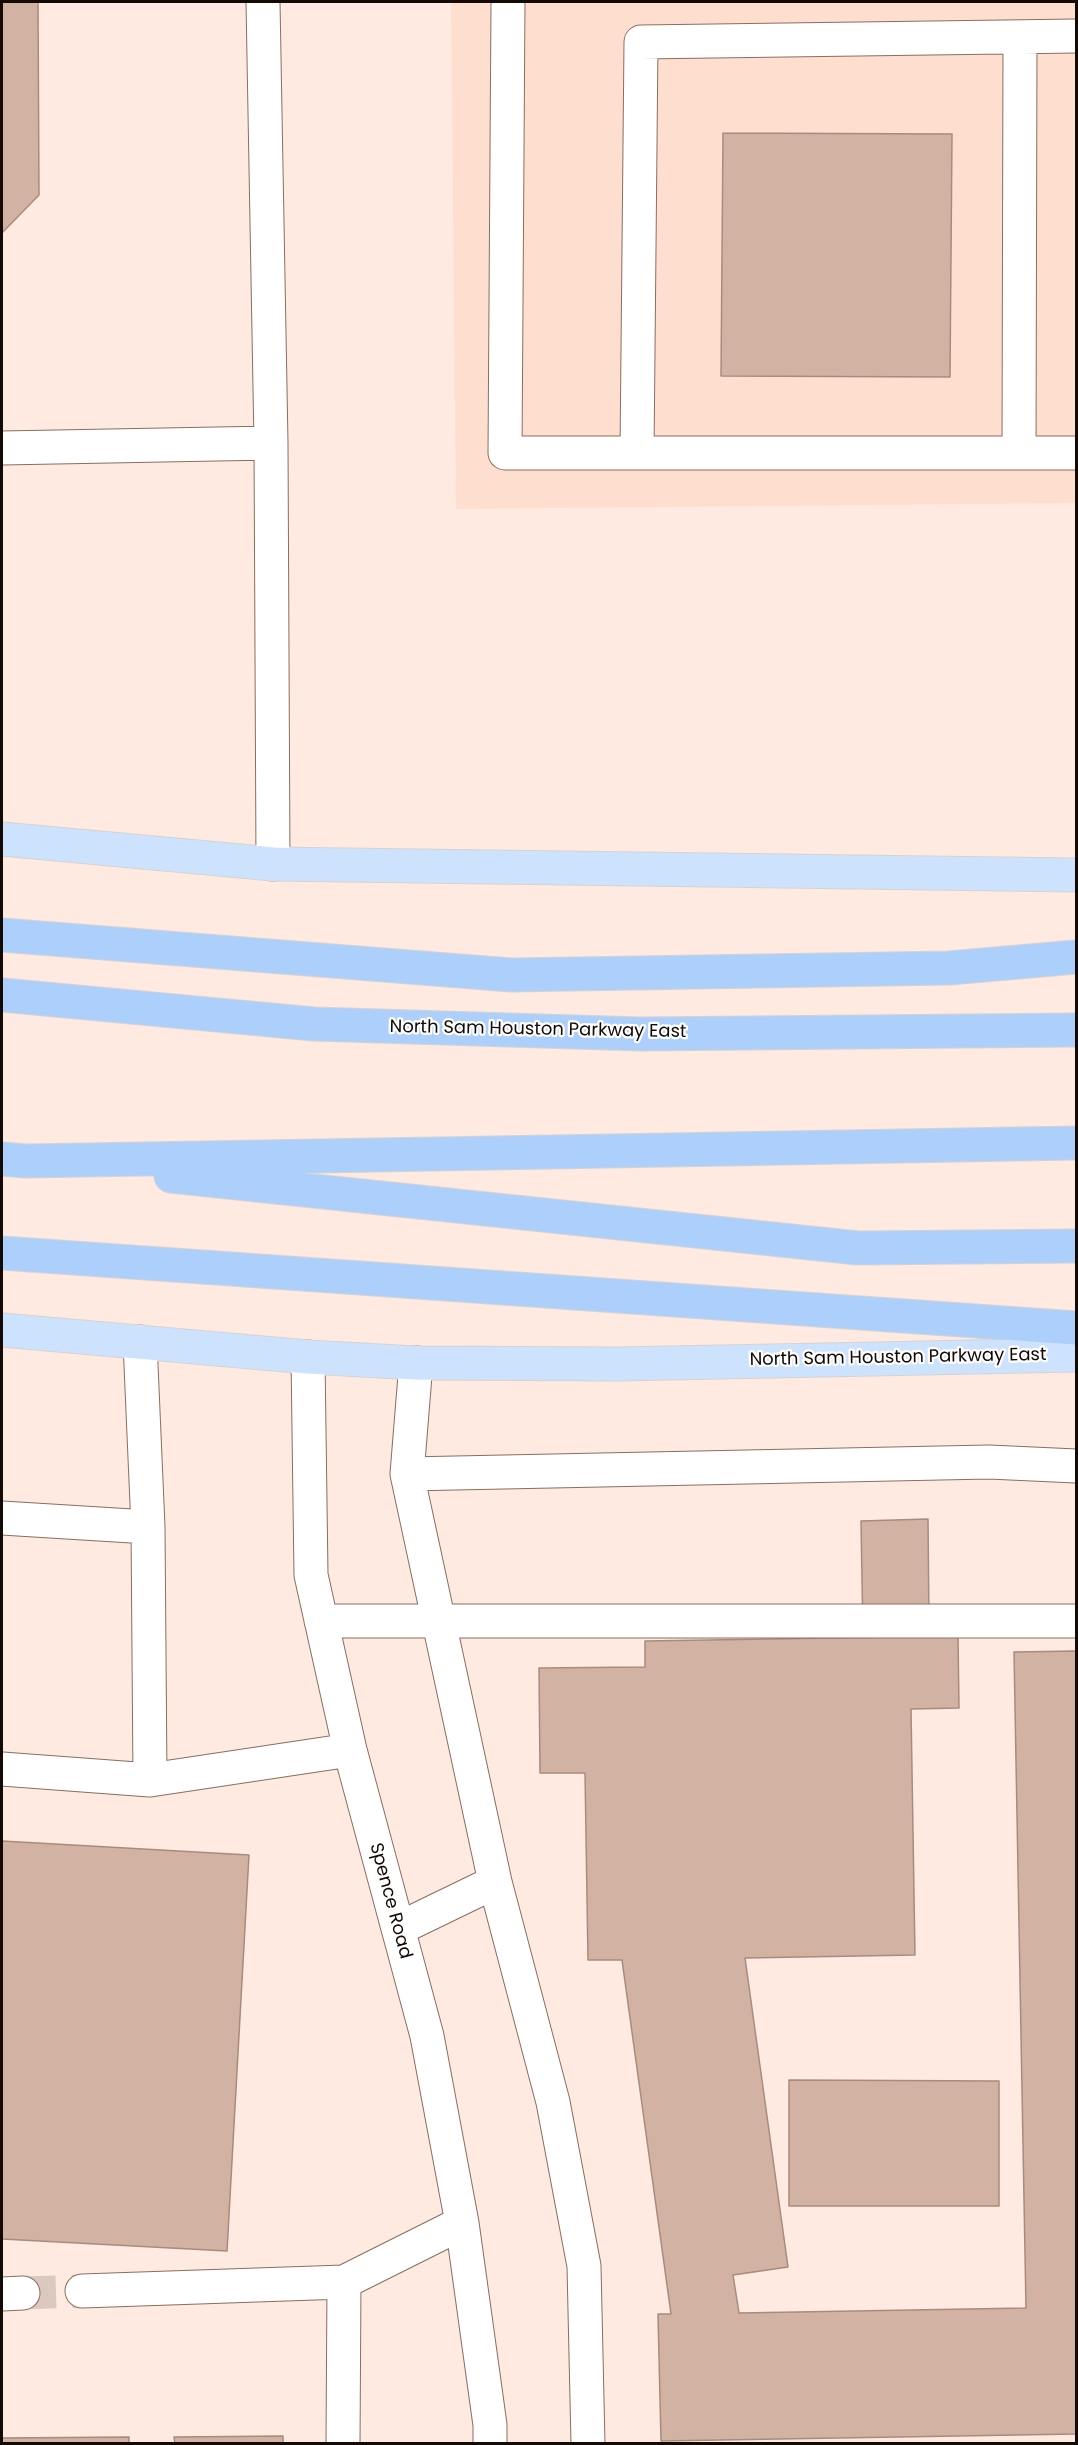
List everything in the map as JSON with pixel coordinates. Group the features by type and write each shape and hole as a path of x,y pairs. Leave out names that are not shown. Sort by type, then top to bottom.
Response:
{"highway":[{"path":"2,935 511,975 949,968 1077,957"},
{"name":"North Sam Houston Parkway East","path":"2,995 314,1024 640,1034 1077,1030"},
{"path":"14,1160 1077,1143"},
{"path":"14,1160 858,1248 1077,1246"},
{"path":"2,1253 1077,1328"}],"main road":[{"path":"2,839 273,864 1072,872"},
{"name":"North Sam Houston Parkway East","path":"2,1330 308,1357 416,1363 618,1364 1077,1355"}],"street":[{"path":"263,2 271,443 273,864"},
{"path":"508,2 505,453 1077,453"},
{"path":"637,453 641,42 1077,36"},
{"path":"1019,453 1020,37"},
{"path":"2,448 271,443"},
{"path":"140,1342 148,1527 150,1780"},
{"name":"Spence Road","path":"308,1357 311,1575 350,1750 427,2036 462,2223 490,2425 490,2444"},
{"path":"416,1363 407,1474 495,1882 553,2102 584,2266 588,2444"},
{"path":"407,1474 990,1462 1077,1466"},
{"path":"2,1518 148,1527"},
{"path":"321,1621 1077,1621"},
{"path":"2,1769 150,1780 350,1750"},
{"path":"398,1929 495,1882"},
{"path":"82,2291 344,2282 462,2223"},
{"path":"343,2444 344,2282"}],"shaded area":[{"path":"451,2 1076,2 1076,503 456,509"}],"building":[{"path":"2,2 38,2 39,195 2,233"},
{"path":"723,133 952,134 950,377 721,376"},
{"path":"928,1519 929,1624 863,1637 861,1521"},
{"path":"958,1636 959,1708 911,1709 915,1955 745,1958 788,2267 733,2275 739,2313 1026,2308 1014,1652 1076,1651 1076,2434 661,2441 658,2314 671,2314 622,1960 588,1960 585,1773 540,1773 539,1668 645,1667 645,1641"},
{"path":"2,1841 249,1855 227,2251 2,2239"},
{"path":"789,2080 999,2081 999,2206 789,2206"},
{"path":"283,2436 283,2444 175,2444 174,2437"},
{"path":"129,2437 129,2444 2,2444 2,2438"}],"tunnel":[{"path":"23,2293 82,2291"}]}
